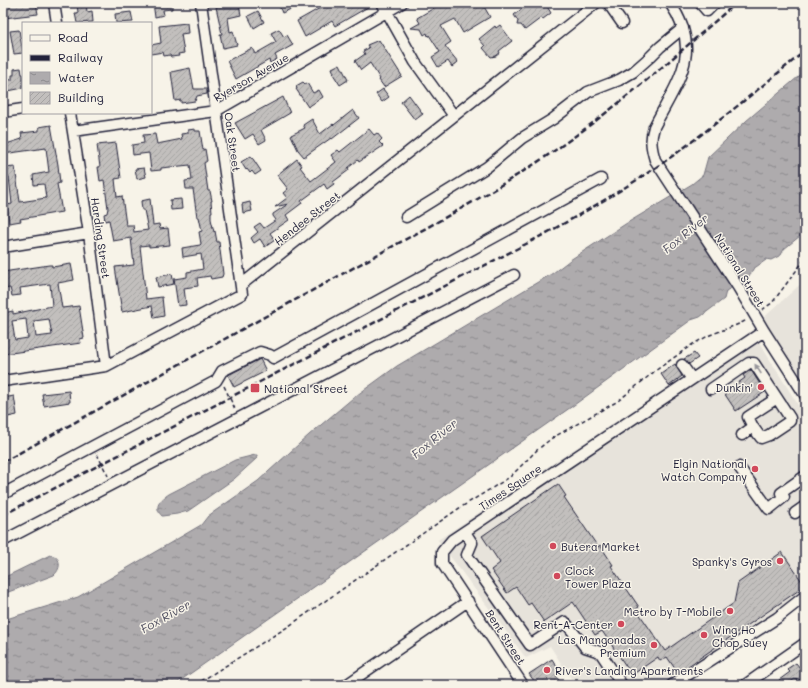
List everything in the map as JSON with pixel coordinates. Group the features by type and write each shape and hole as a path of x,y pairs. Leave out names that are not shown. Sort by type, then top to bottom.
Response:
{"street":[{"path":"54,3 57,22"},
{"name":"Oak Street","path":"201,3 241,285"},
{"name":"Ryerson Avenue","path":"73,131 216,111 384,7 402,3"},
{"name":"Hendee Street","path":"3,382 106,366 242,294 241,285 596,3"},
{"path":"608,3 622,23"},
{"path":"700,3 707,10 715,3"},
{"name":"National Street","path":"676,5 687,46 684,66 681,74 654,127 651,147 655,160 805,394"},
{"path":"384,7 415,62 454,116"},
{"path":"406,217 487,167 522,138 553,119 588,92 619,80 632,72 683,28"},
{"path":"3,112 22,109"},
{"name":"Harding Street","path":"70,114 89,233 106,366"},
{"path":"3,494 216,381 222,371 260,352 270,354 273,358 601,179"},
{"path":"3,247 89,233"},
{"path":"3,541 514,275"},
{"name":"Times Square","path":"468,601 442,563 442,552 452,540 764,331"},
{"path":"711,390 753,362 777,398 789,416 790,421 769,435 761,438 748,417 777,398"},
{"path":"682,365 692,379"},
{"path":"742,435 753,426"},
{"path":"739,467 769,509 805,476"},
{"path":"795,513 805,506"},
{"path":"465,532 472,543 467,555 530,645 565,622 585,647 600,652 622,685"},
{"path":"672,685 777,618 805,596"},
{"path":"346,685 468,601"},
{"name":"Bent Street","path":"468,601 523,685"},
{"path":"745,685 805,643"}],"path":[{"path":"764,309 772,303 805,259"},
{"path":"195,685 302,617 458,509 510,477 537,450 552,438 618,401 655,371 693,344 747,319"},
{"path":"219,376 239,418"},
{"path":"93,447 108,472 112,484"}],"shaded area":[{"path":"805,280 805,395 759,322"},
{"name":"Clock Tower Plaza","path":"752,331 805,416 805,596 676,685 575,685 550,646 526,658 438,540"}],"water":[{"name":"Fox River","path":"805,71 805,232 784,249 781,255 771,260 766,259 753,269 749,277 726,291 724,299 700,317 691,320 574,405 174,685 3,685 3,620 78,597 201,525 208,516 258,481 353,398 397,366 553,273 570,260 627,223 692,184 703,175 708,157 746,121"},
{"path":"257,455 257,458 234,479 188,511 162,516 159,513 158,507 160,501 169,494 235,460"},
{"path":"50,555 54,556 59,563 57,572 54,575 3,594 3,578"}],"building":[{"path":"5,3 36,3 38,14 4,18 3,6"},
{"path":"77,3 86,3 87,12 92,11 93,22 77,22 75,13 78,13"},
{"path":"153,3 172,3 172,9 163,10 164,15 155,17"},
{"path":"278,3 289,3 291,9 282,13"},
{"path":"329,3 375,3 335,26 332,21 305,37 297,21"},
{"path":"439,3 482,3 490,17 463,33 455,19 441,26 451,42 445,46 458,62 452,67 448,61 438,67 432,57 440,52 429,35 428,36 427,33 424,35 421,29 411,28 420,23 417,18 434,8 433,6"},
{"path":"529,3 545,3 551,13 543,19 541,18 525,30 521,25 517,25 518,21 514,15"},
{"path":"230,4 230,6 239,4 241,15 228,18 230,32 233,31 237,45 223,48 220,34 222,34 216,7"},
{"path":"258,11 264,22 254,28 248,16"},
{"path":"131,12 133,22 116,22 115,14"},
{"path":"187,23 188,33 181,34 184,53 178,54 179,56 171,57 170,55 164,56 163,52 152,54 152,45 161,43 159,26"},
{"path":"500,25 512,41 499,51 500,53 491,57 483,48 485,46 479,39 495,26 496,28"},
{"path":"279,29 284,37 287,35 293,45 275,55 277,59 270,63 269,60 236,79 227,61 252,48 255,54 276,42 271,33"},
{"path":"19,30 22,53 14,54 10,31"},
{"path":"379,40 402,76 384,87 370,63 361,70 355,61 365,54 363,51 369,48 367,45"},
{"path":"340,64 348,80 340,85 333,74 332,68"},
{"path":"21,68 22,88 3,92 3,79 12,80 14,69"},
{"path":"190,68 194,89 207,89 207,94 197,96 195,101 181,103 181,100 175,101 171,72"},
{"path":"303,82 305,84 307,83 313,93 319,90 323,97 308,107 296,89 296,86"},
{"path":"383,89 389,97 382,102 376,94"},
{"path":"409,95 423,114 415,120 401,102"},
{"path":"283,97 290,113 261,130 266,140 259,144 253,134 245,139 235,123"},
{"path":"353,110 359,118 332,139 331,138 304,157 298,150 291,135 305,128 303,125 312,119 320,134"},
{"path":"51,125 58,165 60,183 57,184 62,212 20,219 21,221 9,223 7,205 12,204 9,177 5,177 4,168 15,167 20,202 46,198 44,184 34,185 33,175 49,172 46,148 3,154 3,145 22,139 21,133 39,131 39,127"},
{"path":"195,129 195,131 200,131 203,150 205,149 207,161 204,163 208,191 210,191 212,201 211,219 217,242 219,242 223,274 222,277 211,279 210,276 197,278 198,286 184,288 186,305 178,306 174,279 187,277 187,272 203,269 201,254 183,257 182,248 201,244 199,232 202,231 199,217 197,217 193,189 186,189 185,181 192,180 190,165 161,168 161,170 151,171 149,153 133,155 132,145 144,143 143,135 155,134 157,144 182,139 181,134 188,133 188,130"},
{"path":"369,129 374,135 377,133 382,139 379,142 383,146 359,162 358,160 327,189 324,184 301,201 302,203 286,215 289,220 270,233 275,240 265,247 260,239 254,243 251,238 258,232 254,227 260,223 264,228 276,220 273,214 288,204 275,207 287,198 283,193 288,189 277,175 297,159 302,166 300,167 311,181 336,162 331,155 338,150 340,152"},
{"path":"116,143 121,178 115,179 117,197 122,196 126,225 133,225 134,232 148,230 141,201 150,199 153,225 159,224 160,229 168,228 170,245 149,247 149,245 140,246 146,299 162,297 164,316 154,318 152,306 122,312 115,267 134,265 131,238 113,241 109,220 105,221 104,214 107,213 108,208 104,180 100,181 97,145"},
{"path":"251,156 261,171 255,175 252,171 250,173 247,169 246,170 241,162"},
{"path":"144,168 146,177 137,179 135,169"},
{"path":"181,199 182,209 171,210 170,200"},
{"path":"250,202 252,211 243,213 242,204"},
{"path":"71,264 74,280 58,283 62,308 79,306 84,338 80,339 81,343 4,354 3,335 6,335 3,313 13,311 13,314 52,306 50,284 20,288 21,295 12,296 10,288 3,289 3,272 49,265 52,265 52,267","holes":["26,319 28,338 15,340 12,321","49,319 52,335 36,337 34,321"]},
{"path":"172,274 174,284 158,287 156,277"},
{"path":"694,353 698,358 689,364 684,359"},
{"name":"National Street","path":"260,359 266,371 234,387 228,375"},
{"path":"675,364 682,376 669,386 661,374"},
{"path":"751,370 765,392 736,411 724,393 745,378 743,375"},
{"path":"69,391 70,402 44,406 42,394"},
{"path":"14,396 17,415 8,417 3,398"},
{"name":"Clock Tower Plaza","path":"558,484 566,496 564,497 598,547 600,545 613,565 611,566 639,607 636,609 665,651 734,603 738,583 782,552 805,586 678,673 667,657 660,661 658,657 632,675 602,631 595,635 573,602 544,622 531,603 528,605 516,587 507,593 491,570 500,563 482,536"},
{"name":"River's Landing Apartments","path":"552,659 560,672 556,676 562,685 537,685 529,674"},
{"path":"796,663 805,674 805,685 803,685 798,678 786,685 783,685 779,680 790,672 787,669"}],"railway":[{"path":"3,462 451,214 537,163 609,111 736,3"},
{"path":"3,515 583,213 620,191 674,155 724,117 805,51"}],"place":[{"name":"Dunkin'","path":"761,387"},
{"name":"National Street","path":"255,388"},
{"name":"Elgin National Watch Company","path":"755,469"},
{"name":"Butera Market","path":"553,546"},
{"name":"Spanky's Gyros","path":"780,561"},
{"name":"Clock Tower Plaza","path":"557,576"},
{"name":"Metro by T-Mobile","path":"730,611"},
{"name":"Rent-A-Center","path":"621,624"},
{"name":"Wing Ho Chop Suey","path":"704,635"},
{"name":"Las Mangonadas Premium","path":"654,645"},
{"name":"River's Landing Apartments","path":"547,670"}]}
